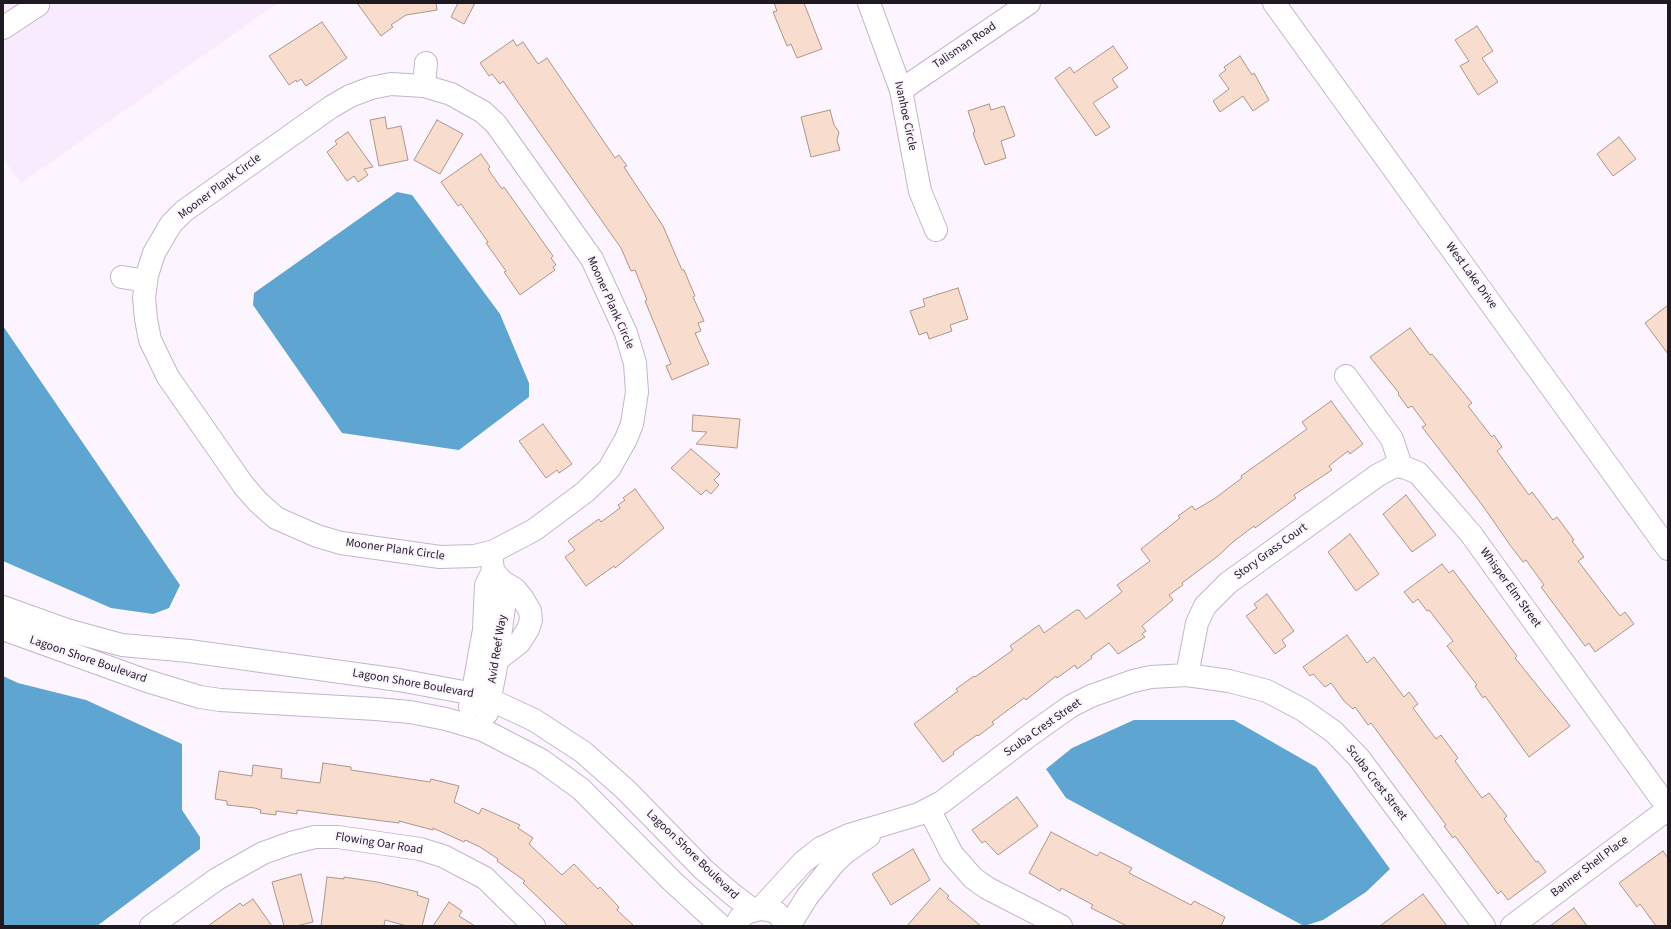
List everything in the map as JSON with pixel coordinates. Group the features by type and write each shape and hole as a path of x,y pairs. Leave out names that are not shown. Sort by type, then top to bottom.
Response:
{"street":[{"path":"3,28 38,5 36,3"},
{"name":"Ivanhoe Circle","path":"869,3 901,90 919,187 936,230"},
{"name":"Talisman Road","path":"901,90 1029,3"},
{"name":"West Lake Drive","path":"1274,3 1666,541"},
{"path":"424,86 426,63"},
{"name":"Mooner Plank Circle","path":"391,84 424,86 451,94 467,102 484,112 496,124 592,259 626,333 635,363 640,426 609,469 598,481 534,530 516,541 496,568 475,556 440,557 341,543 297,529 267,511 244,486 168,377 150,340 146,319 144,298 146,281 154,253 171,224 184,211 303,126 350,96 371,88 391,84"},
{"path":"122,277 146,281"},
{"path":"1346,376 1392,440 1401,466"},
{"name":"Story Grass Court","path":"1187,675 1196,623 1205,606 1228,583 1378,475 1395,466 1401,466"},
{"name":"Whisper Elm Street","path":"1401,466 1418,473 1471,534 1668,808"},
{"name":"Avid Reef Way","path":"475,727 482,697 497,660 504,607 496,568"},
{"name":"Avid Reef Way","path":"482,697 486,585 496,568"},
{"name":"Lagoon Shore Boulevard","path":"3,607 67,630 122,645 189,651 399,680 482,697 534,720 583,752 626,790 704,870 732,894 757,909 777,913 788,926"},
{"name":"Lagoon Shore Boulevard","path":"3,629 147,681 200,697 220,700 376,709 432,716 475,727 541,760 581,789 672,881 721,926"},
{"name":"Scuba Crest Street","path":"735,926 740,918 757,909 803,862 821,848 849,835 893,822 929,809 955,793 1052,719 1091,696 1133,681 1151,677 1187,675 1229,680 1267,691 1303,710 1334,732 1359,758 1484,926"},
{"name":"Banner Shell Place","path":"1512,926 1668,808"},
{"path":"929,809 952,854 973,878 986,888 1061,926"},
{"name":"Scuba Crest Street","path":"788,926 807,897 834,863 858,843 893,822"},
{"name":"Flowing Oar Road","path":"151,926 217,879 262,853 315,837 338,837 420,849 443,856 485,878 534,926"}],"shaded area":[{"path":"3,3 278,3 21,183 3,158"}],"water":[{"path":"397,192 412,195 500,314 529,383 529,397 459,450 342,433 253,305 254,293"},
{"path":"3,326 180,585 169,608 153,614 111,608 3,561"},
{"path":"3,676 18,683 86,700 182,744 182,810 200,837 200,849 97,926 4,926 3,924"},
{"path":"1134,720 1234,720 1316,767 1390,869 1366,892 1323,920 1304,926 1066,798 1046,769 1072,748"}],"building":[{"path":"357,3 436,3 437,10 406,15 391,25 393,27 381,36"},
{"path":"458,3 475,3 464,24 451,17"},
{"path":"774,3 804,3 822,49 797,58 791,44 787,46 773,12 777,11"},
{"path":"322,22 347,58 306,86 301,79 297,82 296,80 289,85 269,56"},
{"path":"1477,26 1493,51 1482,58 1498,82 1478,95 1460,66 1469,61 1455,40"},
{"path":"513,40 517,46 523,42 538,64 547,58 615,158 619,155 627,166 624,167 663,226 695,296 693,297 704,321 698,323 701,331 695,333 709,364 672,380 666,366 671,364 645,301 647,300 635,270 631,271 621,248 503,81 500,84 492,74 489,76 480,63"},
{"path":"1113,46 1128,68 1112,79 1118,87 1093,103 1110,127 1096,136 1055,78 1070,67 1074,73"},
{"path":"1240,56 1252,75 1254,73 1269,100 1253,111 1243,96 1220,112 1213,101 1229,89 1219,75 1226,70 1224,67"},
{"path":"989,104 991,110 1004,106 1015,136 1001,141 1006,158 985,165 973,133 975,132 968,111"},
{"path":"830,110 834,125 839,132 837,140 840,150 811,157 801,117"},
{"path":"385,117 387,129 401,126 408,160 379,166 370,120"},
{"path":"437,120 463,134 440,174 414,160"},
{"path":"348,132 373,167 364,169 368,175 358,182 354,176 347,181 327,152 337,144 335,141"},
{"path":"1619,137 1636,159 1613,176 1597,154"},
{"path":"481,154 490,167 488,169 502,189 504,187 553,256 551,258 556,265 553,267 555,270 520,295 504,272 506,271 486,243 488,242 461,204 458,206 441,182"},
{"path":"958,288 968,319 950,325 952,331 929,339 927,332 919,335 910,311 925,306 923,299"},
{"path":"1668,305 1668,354 1645,323"},
{"path":"1410,328 1430,355 1432,354 1472,403 1468,406 1492,437 1494,435 1502,447 1497,451 1529,495 1532,492 1553,520 1557,517 1574,540 1572,541 1584,557 1578,561 1620,616 1625,612 1634,624 1595,652 1589,643 1585,646 1541,587 1544,585 1526,560 1523,562 1483,506 1422,427 1426,425 1412,406 1408,408 1398,394 1399,393 1370,357"},
{"path":"1331,401 1363,444 1350,454 1348,451 1329,466 1332,470 1294,495 1296,498 1255,528 1254,526 1182,583 1183,585 1169,595 1173,600 1142,626 1146,631 1142,634 1145,637 1118,654 1109,643 1091,656 1092,658 1077,669 1075,665 1057,678 1056,676 1026,700 1024,698 992,722 994,724 953,752 954,754 943,762 914,724 958,691 956,689 1013,650 1010,646 1039,625 1044,633 1076,610 1079,610 1086,619 1122,592 1117,585 1150,561 1141,549 1180,518 1178,516 1192,506 1195,510 1214,499 1242,478 1241,476 1307,429 1302,422"},
{"path":"693,415 740,419 737,448 696,444 707,432 692,431"},
{"path":"543,424 572,464 559,473 557,470 546,478 519,441"},
{"path":"691,449 720,474 714,480 719,485 711,494 706,490 701,495 671,468"},
{"path":"635,489 664,528 615,568 614,566 586,586 565,557 575,550 568,541 599,519 601,522 620,508 618,505 625,500 623,498"},
{"path":"1406,495 1436,535 1412,552 1383,514"},
{"path":"1350,534 1379,574 1356,591 1328,552"},
{"path":"1442,564 1449,573 1453,570 1517,656 1515,658 1570,726 1529,757 1485,696 1483,698 1475,686 1477,685 1447,646 1453,641 1429,610 1427,611 1418,599 1413,603 1404,592"},
{"path":"1267,594 1294,631 1282,640 1286,646 1275,654 1246,616 1257,608 1254,604"},
{"path":"1347,635 1367,663 1374,657 1404,697 1409,692 1418,704 1413,708 1436,739 1441,735 1458,758 1455,761 1482,798 1489,793 1507,816 1504,819 1536,862 1538,861 1546,872 1508,900 1501,891 1498,894 1455,836 1453,838 1444,826 1446,825 1371,723 1368,725 1355,707 1353,709 1344,701 1331,683 1325,687 1313,674 1310,676 1303,667"},
{"path":"323,763 351,767 351,770 430,782 431,779 459,786 454,802 479,814 482,808 520,825 518,828 533,838 529,844 562,875 574,864 598,889 600,887 619,907 617,910 634,926 568,926 523,883 525,881 497,861 498,859 480,847 465,840 464,842 433,828 433,830 399,821 399,823 297,810 297,814 276,811 276,815 260,813 261,810 255,808 227,805 227,801 215,799 219,771 252,776 253,765 282,769 281,778 320,783"},
{"path":"1017,797 1038,826 998,855 985,841 982,843 972,830"},
{"path":"1051,832 1097,856 1100,852 1132,868 1129,873 1191,905 1194,901 1225,917 1221,926 1127,926 1091,908 1093,905 1061,888 1060,891 1029,873"},
{"path":"913,849 930,880 891,905 872,874"},
{"path":"1663,851 1668,858 1668,926 1656,926 1640,904 1637,907 1619,883"},
{"path":"301,874 313,922 296,926 284,926 272,882"},
{"path":"327,877 344,879 344,877 377,882 418,892 417,895 429,899 422,926 407,926 385,920 384,926 321,926"},
{"path":"940,888 949,896 947,898 981,926 907,926"},
{"path":"1423,894 1447,926 1380,926"},
{"path":"253,899 272,926 208,926 240,903 243,906"},
{"path":"449,902 462,911 459,916 475,926 433,926"},
{"path":"1574,908 1587,926 1550,926"}]}
